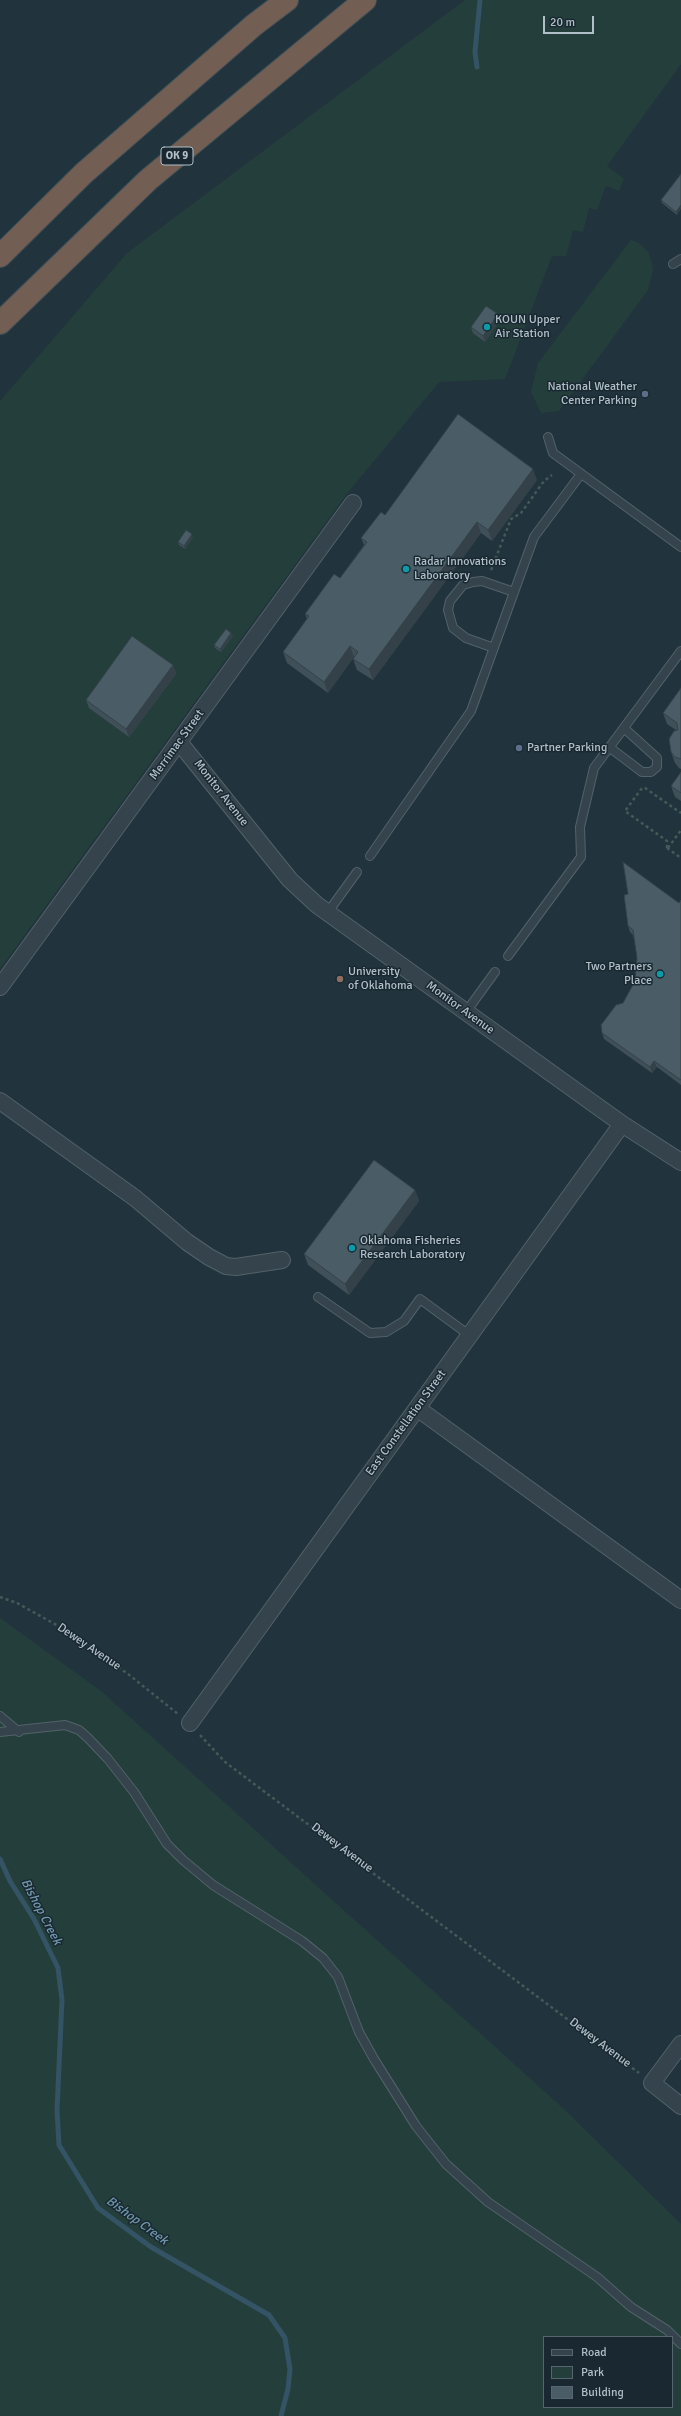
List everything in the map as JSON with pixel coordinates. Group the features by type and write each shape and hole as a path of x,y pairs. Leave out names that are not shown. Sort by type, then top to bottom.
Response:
{"highway":[{"path":"0,256 84,173 254,25 287,0"},
{"name":"OK 9","path":"0,323 148,180 364,0"}],"street":[{"name":"Merrimac Street","path":"0,987 353,503"},
{"name":"Monitor Avenue","path":"180,742 290,880 328,912 622,1124 681,1162"},
{"path":"0,1101 135,1198 187,1242 209,1258 226,1266 236,1267 282,1260"},
{"name":"East Constellation Street","path":"190,1723 622,1124"},
{"path":"417,1408 681,1600"},
{"path":"681,2044 652,2084 681,2106"}],"lane":[{"path":"673,264 681,259"},
{"path":"548,437 553,453 681,546"},
{"path":"370,856 467,718 534,537 581,474"},
{"path":"494,648 466,638 453,628 448,610 450,601 463,585 473,582 482,581 514,592"},
{"path":"508,956 581,857 580,827 594,768 681,651"},
{"path":"609,747 642,772 651,772 657,767 657,758 624,728"},
{"path":"328,912 357,872"},
{"path":"466,1012 495,972"},
{"path":"318,1297 370,1333 386,1332 400,1324 420,1299 470,1336"},
{"path":"0,1716 19,1732"},
{"path":"0,1732 19,1732 65,1725 79,1730 88,1738 108,1759 134,1792 167,1844 183,1860 218,1889 302,1941 323,1958 338,1977 359,2032 374,2060 416,2126 446,2164 488,2202 597,2277 631,2307 668,2330 681,2344"}],"path":[{"path":"492,570 511,518 521,513 544,481 552,475"},
{"path":"667,848 667,841 625,811 642,788 645,788 681,813"},
{"path":"667,848 681,830"},
{"path":"667,848 681,858"},
{"name":"Dewey Avenue","path":"0,1597 17,1603 71,1633 128,1674 190,1723 225,1762 308,1823 652,2084"}],"green space":[{"path":"465,0 681,0 681,64 607,166 624,179 619,191 606,186 597,210 589,208 583,232 573,230 566,256 552,256 505,379 439,382 346,495 0,969 0,401 127,253"},
{"path":"631,240 639,243 649,253 653,269 648,290 559,411 541,413 531,392 538,363"},
{"path":"0,1618 101,1691 565,2110 681,2224 681,2416 0,2416"}],"building":[{"path":"681,174 681,205 676,212 661,200"},
{"path":"486,306 498,314 483,336 471,327"},
{"name":"Radar Innovations Laboratory","path":"458,414 533,469 488,530 477,522 369,669 353,659 358,652 350,646 324,682 283,652 309,616 305,614 334,574 340,578 367,542 361,538 381,512 385,515"},
{"path":"186,530 192,534 184,546 178,542"},
{"path":"226,629 231,633 220,649 214,645"},
{"path":"132,636 173,665 126,729 86,700"},
{"path":"681,688 681,759 675,757 671,752 669,739 674,731 678,730 677,723 663,713"},
{"path":"681,772 681,793 671,786"},
{"name":"Two Partners Place","path":"623,862 679,903 681,900 681,1080 654,1061 650,1067 602,1033 601,1025 616,1005 623,1003 635,981 637,958 633,930 628,926 624,895 628,894"},
{"name":"Oklahoma Fisheries Research Laboratory","path":"374,1160 415,1190 345,1284 304,1254"}],"waterway":[{"path":"477,67 475,52 480,0"},
{"name":"Bishop Creek","path":"0,1859 10,1881 34,1919 58,1968 62,2000 57,2110 59,2145 98,2208 151,2247 269,2315 285,2338 290,2369 288,2389 281,2416"}],"place":[{"name":"KOUN Upper Air Station","path":"487,327"},
{"name":"National Weather Center Parking","path":"645,394"},
{"name":"Radar Innovations Laboratory","path":"406,569"},
{"name":"Partner Parking","path":"519,748"},
{"name":"Two Partners Place","path":"660,974"},
{"name":"University of Oklahoma","path":"340,979"},
{"name":"Oklahoma Fisheries Research Laboratory","path":"352,1248"}]}
